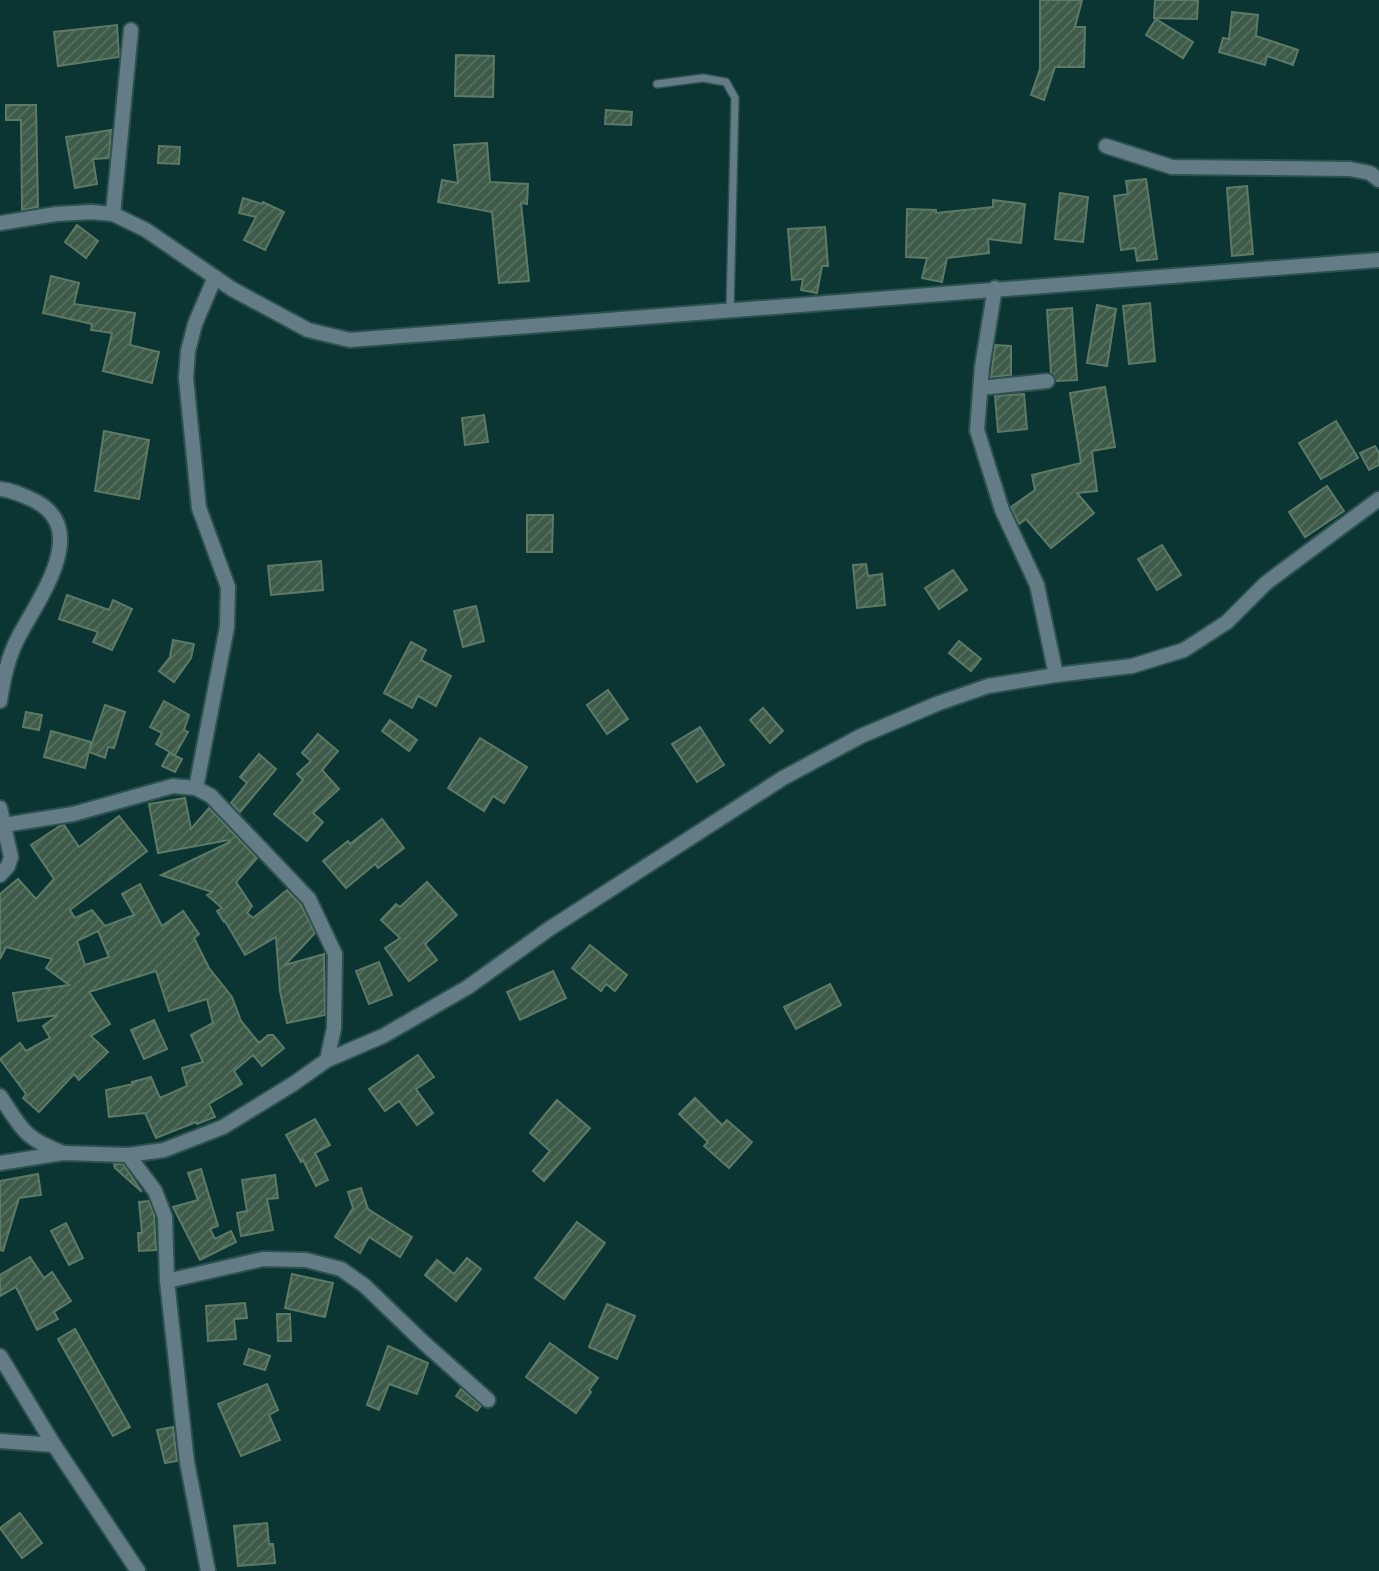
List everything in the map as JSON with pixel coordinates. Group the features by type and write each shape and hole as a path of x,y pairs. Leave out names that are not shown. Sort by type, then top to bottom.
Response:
{"street":[{"path":"113,214 131,30"},
{"path":"1105,146 1172,167 1350,169 1370,173 1379,180"},
{"path":"0,223 56,214 113,214 146,230 232,289 308,330 350,340 1379,260"},
{"path":"196,788 227,627 228,587 199,509 186,378 188,351 195,324 215,277"},
{"path":"995,288 977,430 1002,510 1037,585 1056,675"},
{"path":"981,388 1047,381"},
{"path":"0,489 11,490 43,504 57,519 60,550 41,602 17,640 3,680 0,701"},
{"path":"0,1163 63,1153 128,1155 164,1150 223,1127 327,1060 383,1035 468,987 549,929 783,778 861,736 939,703 988,686 1132,666 1184,650 1227,622 1266,583 1379,499"},
{"path":"4,825 73,814 173,786 196,788 211,796 309,899 335,954 334,1028 327,1060"},
{"path":"0,808 11,856 8,866 0,875"},
{"path":"0,1096 25,1132 38,1143 63,1153"},
{"path":"128,1155 155,1191 165,1217 167,1281 187,1462 208,1571"},
{"path":"167,1281 263,1259 306,1260 341,1269 365,1286 488,1399"},
{"path":"0,1356 54,1445 138,1571"},
{"path":"0,1441 54,1445"}],"lane":[{"path":"657,84 703,78 726,82 735,97 730,310"}],"building":[{"path":"1040,0 1082,0 1075,27 1085,27 1084,67 1055,67 1044,100 1031,95 1040,69"},
{"path":"1155,0 1198,0 1197,19 1154,18"},
{"path":"1232,12 1258,15 1256,36 1298,50 1293,65 1267,56 1265,65 1219,52 1223,38 1229,39"},
{"path":"1156,19 1193,42 1183,58 1146,35"},
{"path":"117,25 119,57 58,66 54,32"},
{"path":"456,55 494,56 493,97 455,96"},
{"path":"6,105 36,105 38,207 22,210 21,120 6,120"},
{"path":"606,110 632,112 631,125 605,124"},
{"path":"111,130 109,158 93,159 97,184 75,188 66,137"},
{"path":"487,143 490,182 528,184 527,204 521,203 529,281 499,283 492,212 438,202 442,180 458,183 454,145"},
{"path":"159,146 180,147 179,164 158,163"},
{"path":"1146,179 1157,259 1137,261 1135,248 1121,250 1114,196 1128,194 1126,181"},
{"path":"1247,186 1253,254 1232,256 1227,188"},
{"path":"1060,193 1088,197 1083,242 1055,239"},
{"path":"243,198 262,204 263,202 284,212 265,250 244,240 256,217 239,213"},
{"path":"993,200 1025,204 1021,243 988,239 989,253 947,258 942,282 922,278 927,258 906,257 907,209 936,210 936,213 993,207"},
{"path":"77,225 98,241 86,258 65,242"},
{"path":"825,227 828,266 822,266 817,293 801,290 803,279 792,280 788,229"},
{"path":"51,276 79,283 74,304 135,313 130,345 159,352 152,383 103,371 112,333 91,330 92,324 43,313"},
{"path":"1150,303 1155,361 1129,364 1123,306"},
{"path":"1097,305 1116,309 1107,366 1087,363"},
{"path":"1072,308 1077,380 1056,381 1051,373 1047,310"},
{"path":"995,345 1011,346 1011,375 991,377"},
{"path":"1105,387 1115,447 1092,451 1097,491 1077,493 1094,513 1051,548 1026,519 1019,524 1011,507 1035,490 1032,475 1081,463 1070,393"},
{"path":"1024,394 1027,429 998,432 995,396"},
{"path":"484,415 488,442 465,445 462,418"},
{"path":"1336,421 1358,458 1321,479 1299,443"},
{"path":"104,431 149,440 139,499 95,491"},
{"path":"1375,446 1379,453 1379,465 1369,470 1360,453"},
{"path":"1327,486 1344,511 1305,537 1289,512"},
{"path":"527,515 553,515 552,552 527,552"},
{"path":"1162,545 1181,575 1157,590 1138,559"},
{"path":"321,561 323,590 271,595 268,566"},
{"path":"866,564 868,576 882,574 885,605 857,608 853,565"},
{"path":"953,570 967,590 939,609 925,588"},
{"path":"67,595 109,610 113,600 132,609 112,650 93,642 98,632 59,619"},
{"path":"476,606 484,641 463,647 454,611"},
{"path":"173,640 194,644 191,658 174,682 159,671 170,657"},
{"path":"959,641 981,659 971,671 949,653"},
{"path":"411,642 426,650 421,660 451,676 436,706 418,696 412,708 384,693"},
{"path":"608,690 628,719 607,734 587,705"},
{"path":"164,701 189,715 184,730 188,732 175,755 156,744 162,733 150,727"},
{"path":"105,705 125,712 114,748 108,747 105,758 89,752"},
{"path":"763,708 783,731 770,743 750,720"},
{"path":"26,712 42,715 39,730 23,727"},
{"path":"390,720 417,740 409,751 382,731"},
{"path":"700,727 724,765 697,782 672,744"},
{"path":"51,731 91,742 85,768 44,757"},
{"path":"318,734 338,751 322,770 339,789 313,813 323,822 307,841 274,814 303,780 297,774 311,761 302,753"},
{"path":"480,738 527,767 504,803 493,796 484,811 448,788"},
{"path":"169,753 182,759 175,772 162,766"},
{"path":"259,754 276,769 240,812 231,803 247,783 240,777"},
{"path":"185,798 191,829 209,808 257,858 236,882 252,906 247,913 253,918 287,890 301,905 315,933 285,965 324,954 325,1015 287,1023 280,991 276,937 245,955 217,911 222,908 207,895 212,892 161,875 230,842 229,840 158,853 149,804"},
{"path":"119,816 147,851 70,910 75,918 92,910 105,926 134,915 122,894 140,884 162,926 183,911 199,934 194,938 209,968 232,997 241,1021 259,1043 268,1035 273,1035 284,1048 262,1066 253,1055 234,1071 242,1084 209,1104 215,1117 156,1138 145,1113 109,1117 106,1090 151,1077 160,1098 187,1086 182,1068 203,1062 191,1035 213,1023 207,999 169,1011 156,971 89,992 110,1024 91,1036 108,1052 79,1080 74,1074 39,1112 23,1098 26,1094 0,1059 20,1043 26,1051 50,1038 43,1026 58,1015 18,1021 13,993 69,985 46,968 52,959 6,947 0,959 0,894 18,879 36,899 54,879 31,845 60,826 64,825 79,847","holes":["98,931 109,957 85,965 77,941"]},
{"path":"382,819 404,848 378,868 375,864 346,888 323,861"},
{"path":"427,882 457,915 425,944 437,960 409,981 385,948 400,938 381,920 396,904 400,907"},
{"path":"590,945 627,975 615,991 606,984 601,991 572,968"},
{"path":"379,962 392,995 369,1004 356,971"},
{"path":"553,971 566,998 520,1020 507,992"},
{"path":"830,984 841,1005 796,1029 784,1007"},
{"path":"154,1020 167,1049 144,1059 131,1030"},
{"path":"418,1055 434,1077 416,1089 433,1113 417,1125 399,1101 385,1111 369,1089"},
{"path":"695,1098 722,1125 727,1120 752,1142 729,1168 704,1146 708,1142 679,1114"},
{"path":"557,1100 590,1128 544,1181 533,1171 550,1151 530,1133"},
{"path":"315,1119 330,1145 315,1153 328,1180 316,1186 286,1135"},
{"path":"114,1164 123,1164 142,1192 115,1168"},
{"path":"201,1169 218,1226 210,1229 215,1239 231,1231 236,1242 200,1260 173,1207 198,1200 188,1173"},
{"path":"38,1174 41,1195 19,1198 3,1251 0,1250 0,1181"},
{"path":"275,1175 278,1198 267,1199 273,1230 241,1236 237,1213 247,1211 242,1180"},
{"path":"361,1188 368,1209 412,1237 400,1257 369,1237 360,1253 335,1237 353,1208 348,1192"},
{"path":"149,1201 154,1215 156,1250 139,1251 138,1233 142,1233 139,1202"},
{"path":"577,1222 605,1243 564,1299 535,1278"},
{"path":"66,1223 83,1258 69,1265 51,1231"},
{"path":"30,1257 44,1278 52,1272 71,1301 54,1312 58,1319 37,1330 16,1287 0,1296 0,1275"},
{"path":"467,1258 481,1269 456,1301 425,1275 437,1260 454,1274"},
{"path":"292,1274 333,1283 325,1317 285,1308"},
{"path":"245,1303 247,1318 234,1319 236,1339 208,1341 206,1306"},
{"path":"607,1304 635,1316 617,1359 589,1347"},
{"path":"277,1314 290,1314 291,1341 278,1341"},
{"path":"75,1329 130,1427 113,1436 58,1339"},
{"path":"550,1343 598,1378 576,1413 526,1377"},
{"path":"388,1346 428,1363 417,1394 389,1384 379,1410 367,1405"},
{"path":"249,1349 270,1356 265,1370 244,1364"},
{"path":"267,1384 278,1410 269,1415 280,1440 241,1456 218,1404"},
{"path":"461,1389 481,1406 477,1411 456,1396"},
{"path":"173,1427 177,1461 165,1463 157,1430"},
{"path":"20,1513 42,1543 22,1558 0,1528"},
{"path":"267,1523 269,1544 273,1544 275,1563 238,1566 234,1526"}]}
